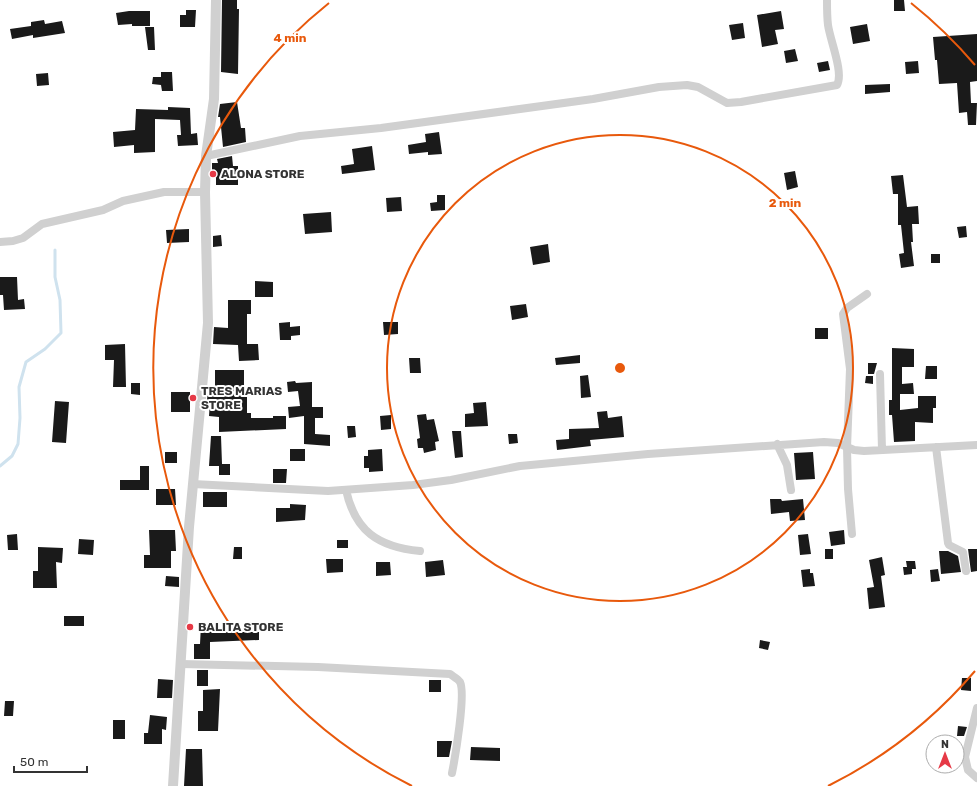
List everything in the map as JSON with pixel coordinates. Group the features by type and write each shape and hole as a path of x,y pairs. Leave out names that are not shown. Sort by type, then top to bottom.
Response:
{"street":[{"path":"173,786 193,484 208,323 205,192 206,156 214,99 216,0"},
{"path":"206,156 300,136 396,126 593,99 659,87 687,85 698,87 727,103 741,102 837,85 840,81 839,72 828,25 827,0"},
{"path":"0,242 13,241 23,238 42,224 103,210 123,201 164,192 205,192"},
{"path":"852,534 848,488 847,448 850,369 843,314 847,308 867,294"},
{"path":"880,374 882,450"},
{"path":"193,484 304,491 346,490 451,480 540,464 777,444 824,442 838,443 847,448 864,451 977,445"},
{"path":"777,444 787,465 791,490"},
{"path":"936,447 948,543 949,545 963,552 966,571"},
{"path":"346,490 354,517 369,533 388,546 420,551"},
{"path":"181,664 318,667 450,674 461,684 459,742 452,773"},
{"path":"977,708 966,757 968,770 977,778"}],"building":[{"path":"222,0 237,0 237,9 239,9 238,74 221,72"},
{"path":"894,0 904,0 905,11 894,11"},
{"path":"186,10 196,10 195,27 180,27 180,15 186,15"},
{"path":"129,11 150,11 150,26 132,26 132,24 118,25 116,13"},
{"path":"781,11 784,29 775,30 778,44 762,47 757,15"},
{"path":"44,20 45,24 62,21 65,33 33,38 33,35 12,39 10,29 31,26 31,22"},
{"path":"743,23 745,38 732,40 729,25"},
{"path":"867,24 870,41 853,44 850,27"},
{"path":"145,27 154,27 155,50 148,50"},
{"path":"977,34 977,81 970,82 971,103 977,103 976,125 968,125 967,112 959,113 957,83 939,84 933,37"},
{"path":"795,49 798,61 786,63 784,51"},
{"path":"828,61 830,70 819,72 817,63"},
{"path":"918,61 919,73 906,74 905,62"},
{"path":"161,72 172,72 173,91 162,91 161,85 152,84 153,77 161,77"},
{"path":"48,73 49,85 37,86 36,74"},
{"path":"890,84 890,92 865,94 865,85"},
{"path":"237,102 241,128 245,128 246,142 223,147 220,117 218,117 220,104"},
{"path":"168,107 190,108 191,134 197,133 198,145 178,146 177,135 181,135 180,120 155,119 155,152 134,153 134,145 114,147 113,132 135,130 136,109 168,110"},
{"path":"439,132 442,154 428,155 428,152 409,154 408,145 426,142 425,134"},
{"path":"372,146 375,170 342,174 341,166 354,164 352,149"},
{"path":"232,156 233,166 238,166 238,185 216,185 216,176 212,176 212,163 218,163 217,159"},
{"path":"795,171 798,187 787,190 784,173"},
{"path":"903,175 907,207 918,206 919,224 912,224 913,242 911,242 914,266 901,268 899,254 904,253 901,225 898,225 898,194 893,194 891,176"},
{"path":"437,195 445,195 445,210 431,211 430,203 437,202"},
{"path":"401,197 402,211 387,212 386,198"},
{"path":"331,212 332,232 305,234 303,214"},
{"path":"966,226 967,237 959,238 957,227"},
{"path":"189,229 189,242 167,243 166,230"},
{"path":"221,235 222,246 213,247 213,236"},
{"path":"548,244 550,262 533,265 530,247"},
{"path":"931,254 940,254 940,263 931,263"},
{"path":"0,277 17,277 18,300 24,299 25,309 4,310 3,295 0,295"},
{"path":"255,281 273,282 273,297 255,297"},
{"path":"228,300 251,300 251,314 247,314 247,344 258,344 259,360 239,361 238,345 213,344 214,327 228,328"},
{"path":"526,304 528,317 512,320 510,306"},
{"path":"290,322 290,327 300,326 300,335 291,336 291,340 280,340 279,323"},
{"path":"383,322 398,322 398,334 384,335"},
{"path":"815,328 828,328 828,339 815,339"},
{"path":"125,344 126,387 113,387 114,360 105,360 105,345"},
{"path":"892,348 914,349 914,367 902,367 902,384 913,383 914,394 900,394 900,410 918,408 918,396 936,396 936,408 933,408 933,423 915,422 915,441 894,442 892,415 889,415 889,400 892,400"},
{"path":"580,355 580,363 556,365 555,358"},
{"path":"409,358 420,358 421,373 410,373"},
{"path":"868,363 877,363 874,374 868,374"},
{"path":"926,366 937,366 937,379 925,379"},
{"path":"215,370 244,370 244,394 247,394 247,413 251,413 251,418 273,418 273,416 286,416 286,429 219,432 219,417 209,416 210,400 207,400 208,389 215,389"},
{"path":"588,375 591,397 581,398 580,376"},
{"path":"866,376 873,376 873,384 865,383"},
{"path":"295,381 296,383 312,382 312,407 323,407 323,418 315,418 315,434 330,435 330,446 304,444 304,416 289,418 288,407 300,406 298,391 288,392 287,382"},
{"path":"131,383 140,383 140,395 131,394"},
{"path":"171,392 190,392 190,412 171,412"},
{"path":"55,401 69,402 66,443 52,442"},
{"path":"486,402 488,426 465,427 465,414 474,413 473,403"},
{"path":"607,411 608,418 622,416 624,437 590,440 591,446 557,450 556,440 569,439 569,429 599,428 597,412"},
{"path":"426,414 427,420 434,419 439,441 435,442 436,450 424,453 423,448 418,448 417,439 420,438 417,415"},
{"path":"391,415 391,429 381,430 380,416"},
{"path":"347,426 355,426 356,437 348,438"},
{"path":"452,431 461,431 463,457 455,458"},
{"path":"508,434 517,434 518,443 509,444"},
{"path":"211,436 221,436 222,464 230,464 230,475 219,475 219,466 209,466"},
{"path":"290,449 305,449 305,461 290,461"},
{"path":"382,449 383,471 369,472 369,468 364,468 364,456 368,456 368,450"},
{"path":"165,452 177,452 177,463 165,463"},
{"path":"813,452 815,479 796,480 794,453"},
{"path":"140,466 149,466 149,490 120,490 120,480 140,480"},
{"path":"273,469 287,469 286,483 273,483"},
{"path":"156,489 175,489 176,505 156,505"},
{"path":"203,492 227,492 227,507 203,507"},
{"path":"770,499 781,499 782,501 803,499 805,520 790,521 789,512 771,514"},
{"path":"290,504 306,505 305,520 276,522 276,508 290,508"},
{"path":"149,530 175,530 176,551 171,551 171,568 144,568 144,555 150,555"},
{"path":"844,530 845,544 831,546 829,532"},
{"path":"17,534 18,550 8,550 7,535"},
{"path":"808,534 811,554 800,555 798,535"},
{"path":"79,539 94,540 93,555 78,554"},
{"path":"337,540 348,540 348,548 337,548"},
{"path":"38,547 63,548 62,563 56,562 57,588 33,588 33,571 38,571"},
{"path":"234,547 242,547 242,559 233,559"},
{"path":"825,549 833,549 833,559 825,559"},
{"path":"968,549 977,549 977,571 971,572"},
{"path":"939,551 948,551 958,556 961,572 941,574"},
{"path":"882,557 885,575 881,576 885,607 869,609 867,588 874,587 869,560"},
{"path":"326,559 343,559 343,572 327,573"},
{"path":"443,560 445,575 426,577 425,562"},
{"path":"906,561 915,561 916,569 912,569 912,574 904,575 903,567 907,567"},
{"path":"376,562 390,562 391,575 376,576"},
{"path":"810,569 810,573 813,573 815,586 803,587 801,570"},
{"path":"938,569 940,581 931,582 930,570"},
{"path":"166,576 179,577 179,587 165,586"},
{"path":"64,616 84,616 84,626 64,626"},
{"path":"201,624 220,625 220,632 259,632 259,640 210,642 210,659 194,659 194,644 200,644"},
{"path":"760,640 770,642 768,650 759,648"},
{"path":"197,670 208,670 208,686 197,686"},
{"path":"962,678 971,678 971,691 961,690"},
{"path":"158,679 173,680 172,698 157,698"},
{"path":"429,680 441,680 441,692 429,692"},
{"path":"220,689 218,731 198,731 198,711 203,711 203,690"},
{"path":"5,701 14,701 13,716 4,716"},
{"path":"150,715 167,717 166,730 162,729 162,744 144,744 144,733 148,733"},
{"path":"113,720 125,720 125,739 113,739"},
{"path":"958,726 967,727 965,734 957,734"},
{"path":"437,741 452,741 449,757 437,757"},
{"path":"471,747 500,748 500,761 470,760"},
{"path":"186,749 202,749 203,786 184,786"}],"waterway":[{"path":"0,466 12,456 18,444 20,418 19,387 26,362 45,349 61,333 60,300 55,277 55,250"}],"place":[{"name":"ALONA STORE","path":"213,174"},
{"name":"TRES MARIAS STORE","path":"193,398"},
{"name":"BALITA STORE","path":"190,627"}]}
